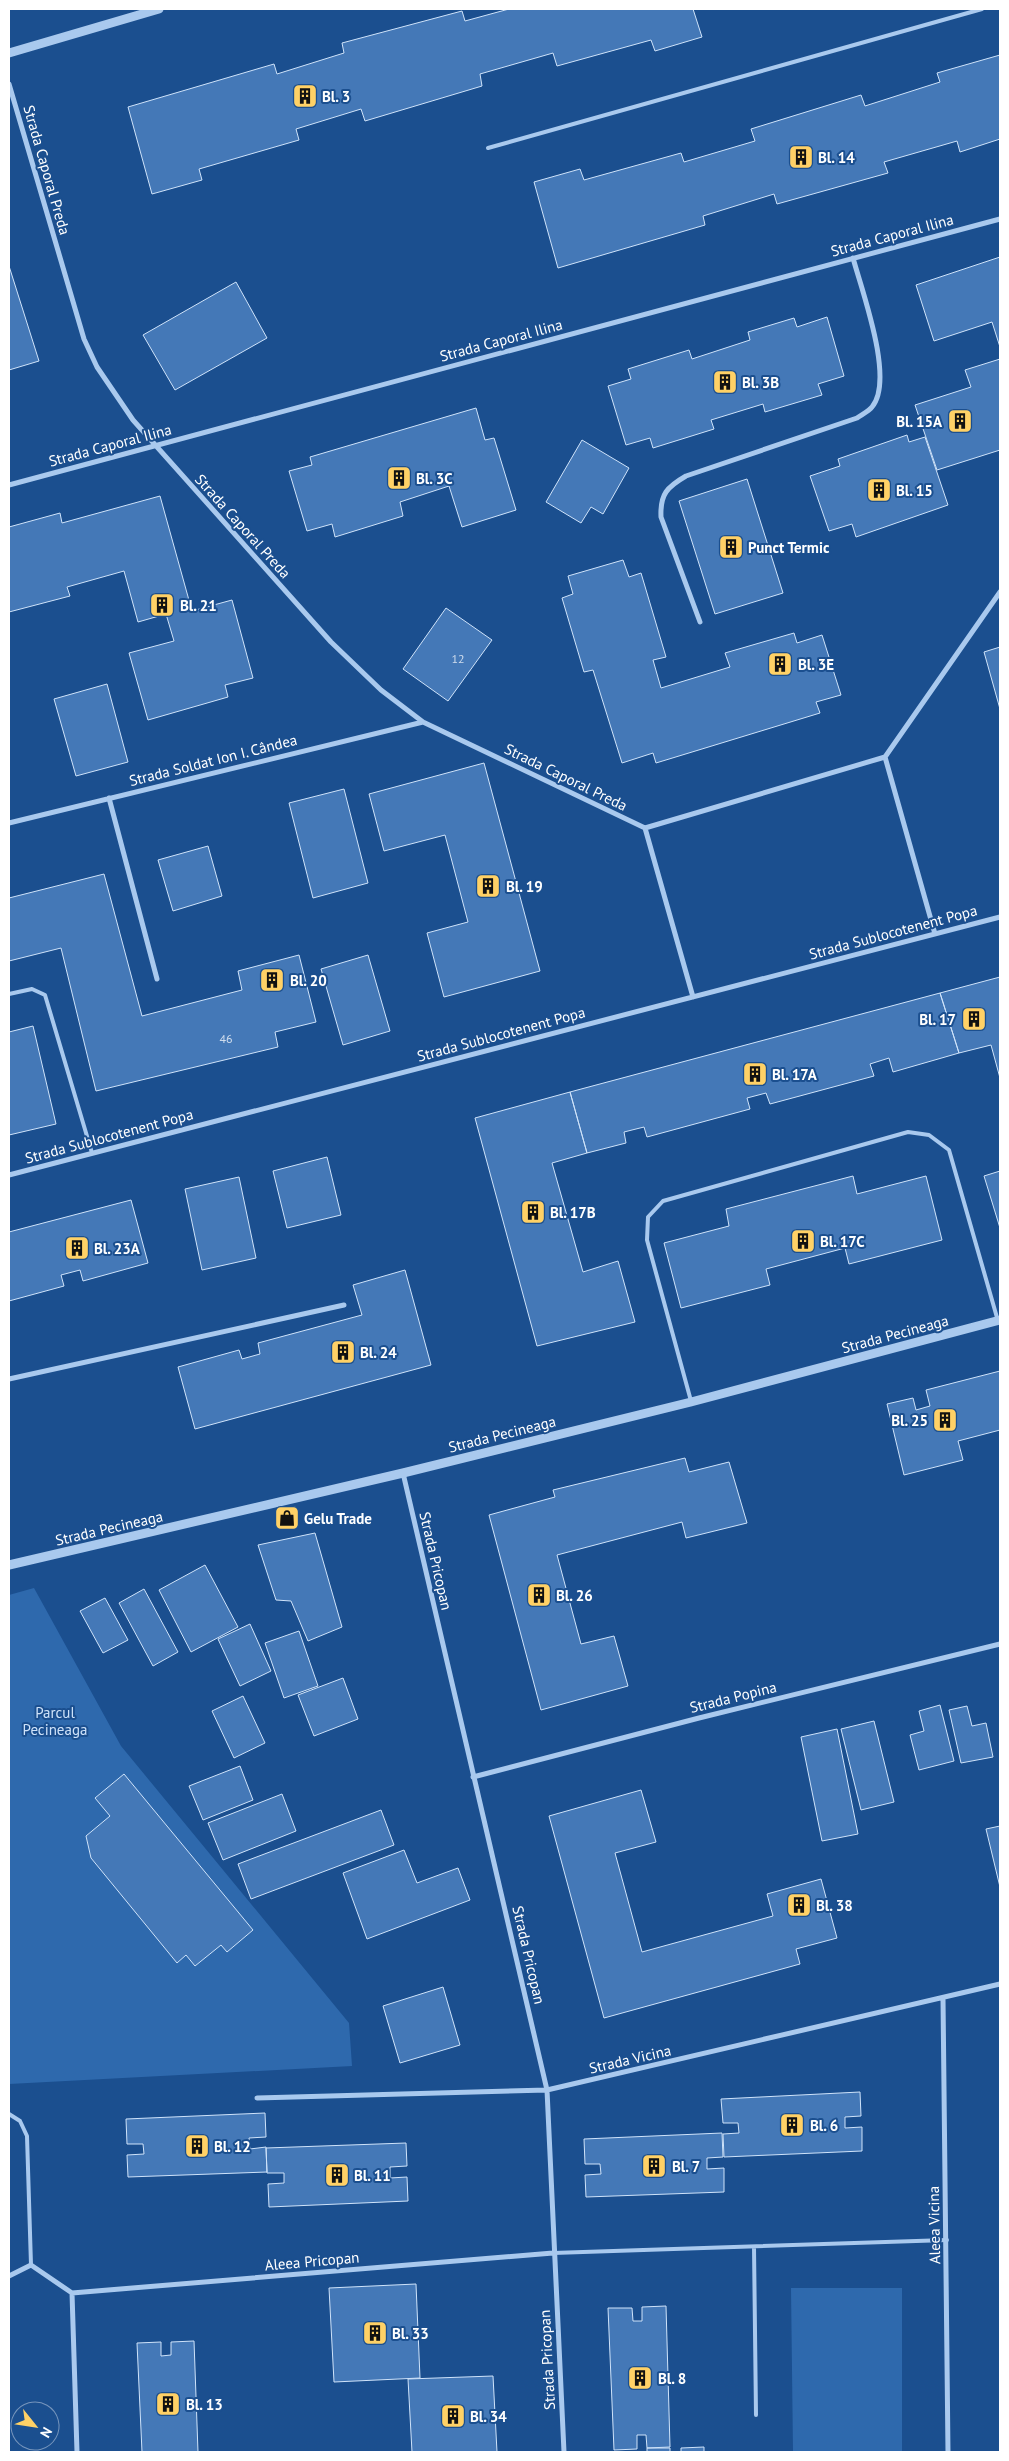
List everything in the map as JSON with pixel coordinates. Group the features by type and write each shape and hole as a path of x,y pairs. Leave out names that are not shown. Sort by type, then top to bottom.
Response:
{"street":[{"path":"9,53 159,9"},
{"name":"Strada Caporal Preda","path":"9,84 84,339 97,367 119,402 156,446 331,642 381,690 423,722 645,828"},
{"name":"Strada Caporal Ilina","path":"9,485 1000,219"},
{"path":"700,622 661,517 661,502 670,486 686,476 856,418 873,407 881,386 881,364 853,258"},
{"path":"693,997 645,828 885,757 1000,592"},
{"name":"Strada Soldat Ion I. Cândea","path":"9,823 423,722"},
{"path":"885,757 935,934"},
{"path":"109,798 157,979"},
{"name":"Strada Sublocotenent Popa","path":"9,1175 1000,917"},
{"path":"9,1378 344,1305"},
{"name":"Strada Pecineaga","path":"9,1565 403,1473 691,1402 999,1320"},
{"name":"Strada Pricopan","path":"403,1473 547,2090 564,2452"},
{"name":"Strada Popina","path":"474,1777 699,1718 1000,1644"},
{"name":"Strada Vicina","path":"257,2098 547,2090 1000,1984"},
{"name":"Aleea Vicina","path":"943,1998 948,2452"},
{"name":"Aleea Pricopan","path":"72,2294 554,2254"},
{"path":"9,2276 31,2265 72,2294 77,2452"}],"lane":[{"path":"488,148 982,9"},
{"path":"9,994 32,989 45,995 92,1153"},
{"path":"691,1402 648,1240 648,1217 663,1201 908,1132 929,1135 950,1150 999,1320"},
{"path":"9,2114 20,2121 27,2136 31,2265"},
{"path":"554,2254 947,2240"},
{"path":"754,2247 756,2414"}],"green space":[{"name":"Parcul Pecineaga","path":"34,1588 121,1746 349,2023 352,2066 9,2084 9,1595"},
{"path":"791,2288 902,2288 902,2452 793,2452"}],"building":[{"name":"Bl. 3","path":"509,9 693,9 702,37 655,51 651,40 557,66 553,53 480,74 482,86 365,121 361,109 296,129 299,140 199,169 202,180 152,194 128,107 274,64 277,74 344,53 342,43 462,11 465,21"},
{"name":"Bl. 14","path":"1000,55 1000,139 960,152 957,141 884,162 888,173 777,204 774,194 703,216 705,225 558,268 534,182 580,169 584,180 681,153 684,162 755,141 751,129 861,95 865,106 940,82 937,73"},
{"path":"1000,257 1000,347 992,322 934,341 916,285"},
{"path":"9,266 39,361 9,370"},
{"path":"236,282 267,338 175,390 143,335"},
{"name":"Bl. 3B","path":"827,317 844,376 818,384 822,395 765,412 763,404 711,420 714,429 653,448 650,438 626,445 608,386 631,379 628,369 689,350 692,359 750,340 748,332 794,318 797,327"},
{"name":"Bl. 15A","path":"1000,359 1000,450 937,470 915,405 971,387 965,370"},
{"name":"Bl. 3C","path":"476,408 485,440 494,438 516,510 462,527 449,486 400,502 403,516 335,537 332,524 307,531 289,471 312,465 310,457"},
{"name":"Bl. 15","path":"907,435 909,442 925,437 948,505 856,537 852,524 829,531 810,476 840,466 838,459"},
{"path":"582,440 629,468 603,514 591,507 581,523 546,502"},
{"name":"Punct Termic","path":"747,479 783,593 715,614 679,501"},
{"name":"Bl. 21","path":"160,496 192,611 232,600 253,678 225,685 228,697 148,720 129,653 174,641 166,614 138,622 124,571 67,587 70,596 9,612 9,527 60,513 62,523"},
{"name":"Bl. 3E","path":"623,560 629,577 641,573 666,657 653,660 661,688 730,667 725,653 794,633 797,643 822,635 841,695 816,702 820,713 656,763 653,753 622,763 593,670 584,672 562,598 573,594 568,576"},
{"path":"446,608 492,640 448,701 403,669"},
{"path":"1000,647 1000,709 984,652"},
{"path":"107,684 128,762 76,776 54,699"},
{"name":"Bl. 19","path":"484,763 540,971 444,997 427,933 468,922 445,835 384,851 369,794"},
{"path":"344,789 368,883 313,898 289,803"},
{"path":"208,846 222,896 173,911 158,860"},
{"name":"Bl. 20","path":"104,874 142,1016 242,990 238,971 299,955 316,1022 275,1032 278,1047 96,1091 61,948 9,961 9,898"},
{"path":"368,955 390,1031 343,1045 321,969"},
{"name":"Bl. 17","path":"1000,977 1000,1078 991,1045 959,1053 940,993"},
{"name":"Bl. 17A","path":"940,993 959,1053 893,1072 889,1058 870,1064 874,1076 770,1104 766,1093 747,1098 750,1109 647,1137 644,1127 624,1132 626,1143 587,1153 570,1092"},
{"path":"33,1026 56,1124 9,1135 9,1032"},
{"name":"Bl. 17B","path":"570,1092 587,1153 552,1163 583,1272 618,1261 635,1322 537,1346 475,1118"},
{"path":"327,1157 341,1215 287,1228 273,1171"},
{"path":"1000,1171 1000,1228 984,1176"},
{"name":"Bl. 17C","path":"853,1176 857,1194 926,1176 942,1240 849,1264 845,1248 766,1269 770,1285 681,1308 664,1243 729,1226 726,1209"},
{"path":"239,1177 256,1258 202,1270 185,1189"},
{"name":"Bl. 23A","path":"131,1200 148,1263 83,1281 80,1270 61,1275 64,1286 9,1301 9,1232"},
{"name":"Bl. 24","path":"405,1270 431,1365 195,1429 178,1367 239,1350 242,1359 260,1354 258,1343 362,1315 353,1285"},
{"name":"Bl. 25","path":"1000,1371 1000,1430 958,1441 963,1460 904,1475 887,1404 913,1398 916,1410 930,1406 926,1390"},
{"name":"Bl. 26","path":"685,1458 689,1472 729,1462 747,1523 686,1538 682,1522 557,1555 581,1644 614,1636 628,1686 541,1710 489,1515 555,1497 553,1490"},
{"path":"315,1533 342,1627 308,1641 291,1601 276,1600 258,1545"},
{"path":"205,1565 238,1627 191,1652 159,1590"},
{"path":"144,1589 178,1652 153,1666 119,1603"},
{"path":"105,1598 128,1640 103,1653 80,1611"},
{"path":"250,1624 271,1671 240,1686 218,1639"},
{"path":"299,1631 318,1686 284,1698 265,1643"},
{"path":"343,1678 358,1719 314,1736 298,1695"},
{"path":"243,1696 265,1743 234,1758 212,1711"},
{"path":"940,1705 954,1761 919,1770 910,1735 924,1731 919,1711"},
{"path":"967,1706 972,1726 986,1723 993,1757 961,1763 949,1710"},
{"path":"874,1721 894,1802 861,1810 841,1729"},
{"path":"837,1729 858,1834 822,1841 801,1737"},
{"path":"240,1766 253,1800 203,1820 189,1786"},
{"path":"124,1774 253,1930 227,1952 221,1945 195,1966 186,1955 177,1963 91,1858 86,1836 110,1816 95,1798"},
{"name":"Bl. 38","path":"641,1790 656,1842 615,1853 642,1952 773,1916 767,1894 821,1879 837,1938 796,1949 800,1964 604,2018 549,1816"},
{"path":"282,1794 296,1831 223,1860 208,1823"},
{"path":"381,1810 394,1845 251,1899 238,1864"},
{"path":"1000,1826 1000,1887 986,1829"},
{"path":"404,1850 417,1883 458,1868 470,1900 367,1939 343,1873"},
{"path":"443,1987 460,2045 400,2063 383,2006"},
{"name":"Bl. 6","path":"860,2092 861,2116 845,2117 845,2128 862,2127 862,2151 724,2157 723,2134 739,2133 738,2123 723,2123 721,2099"},
{"name":"Bl. 12","path":"265,2113 266,2137 249,2138 250,2149 266,2147 267,2172 128,2177 127,2155 144,2154 143,2144 127,2144 126,2119"},
{"name":"Bl. 7","path":"722,2133 723,2157 707,2158 707,2169 724,2168 724,2192 586,2197 585,2175 601,2174 600,2164 585,2164 584,2139"},
{"name":"Bl. 11","path":"406,2143 407,2166 390,2167 390,2178 407,2177 408,2201 269,2207 268,2184 284,2183 284,2173 267,2173 266,2148"},
{"name":"Bl. 33","path":"416,2284 420,2378 334,2382 329,2288"},
{"name":"Bl. 8","path":"666,2306 670,2447 647,2448 646,2435 637,2435 637,2449 614,2450 608,2308 632,2308 633,2321 642,2321 642,2307"},
{"name":"Bl. 13","path":"194,2341 198,2452 142,2452 137,2343 161,2342 161,2356 171,2355 171,2342"},
{"name":"Bl. 34","path":"493,2376 497,2452 412,2452 408,2379"},
{"path":"704,2447 704,2452 681,2452 681,2448"},
{"path":"647,2448 670,2448 670,2452 647,2452"}],"place":[{"name":"Bl. 3","path":"305,96"},
{"name":"Bl. 14","path":"801,157"},
{"name":"Bl. 3B","path":"725,382"},
{"name":"Bl. 15A","path":"960,421"},
{"name":"Bl. 3C","path":"399,478"},
{"name":"Bl. 15","path":"879,490"},
{"name":"Punct Termic","path":"731,547"},
{"name":"Bl. 21","path":"162,605"},
{"name":"Bl. 3E","path":"780,664"},
{"name":"Bl. 19","path":"488,886"},
{"name":"Bl. 20","path":"272,980"},
{"name":"Bl. 17","path":"974,1019"},
{"name":"Bl. 17A","path":"755,1074"},
{"name":"Bl. 17B","path":"533,1212"},
{"name":"Bl. 17C","path":"803,1241"},
{"name":"Bl. 23A","path":"77,1248"},
{"name":"Bl. 24","path":"343,1352"},
{"name":"Bl. 25","path":"945,1420"},
{"name":"Gelu Trade","path":"287,1518"},
{"name":"Bl. 26","path":"539,1595"},
{"name":"Bl. 38","path":"799,1905"},
{"name":"Bl. 6","path":"792,2125"},
{"name":"Bl. 12","path":"197,2146"},
{"name":"Bl. 7","path":"654,2166"},
{"name":"Bl. 11","path":"337,2175"},
{"name":"Bl. 33","path":"375,2333"},
{"name":"Bl. 8","path":"640,2378"},
{"name":"Bl. 13","path":"168,2404"},
{"name":"Bl. 34","path":"453,2416"}]}
